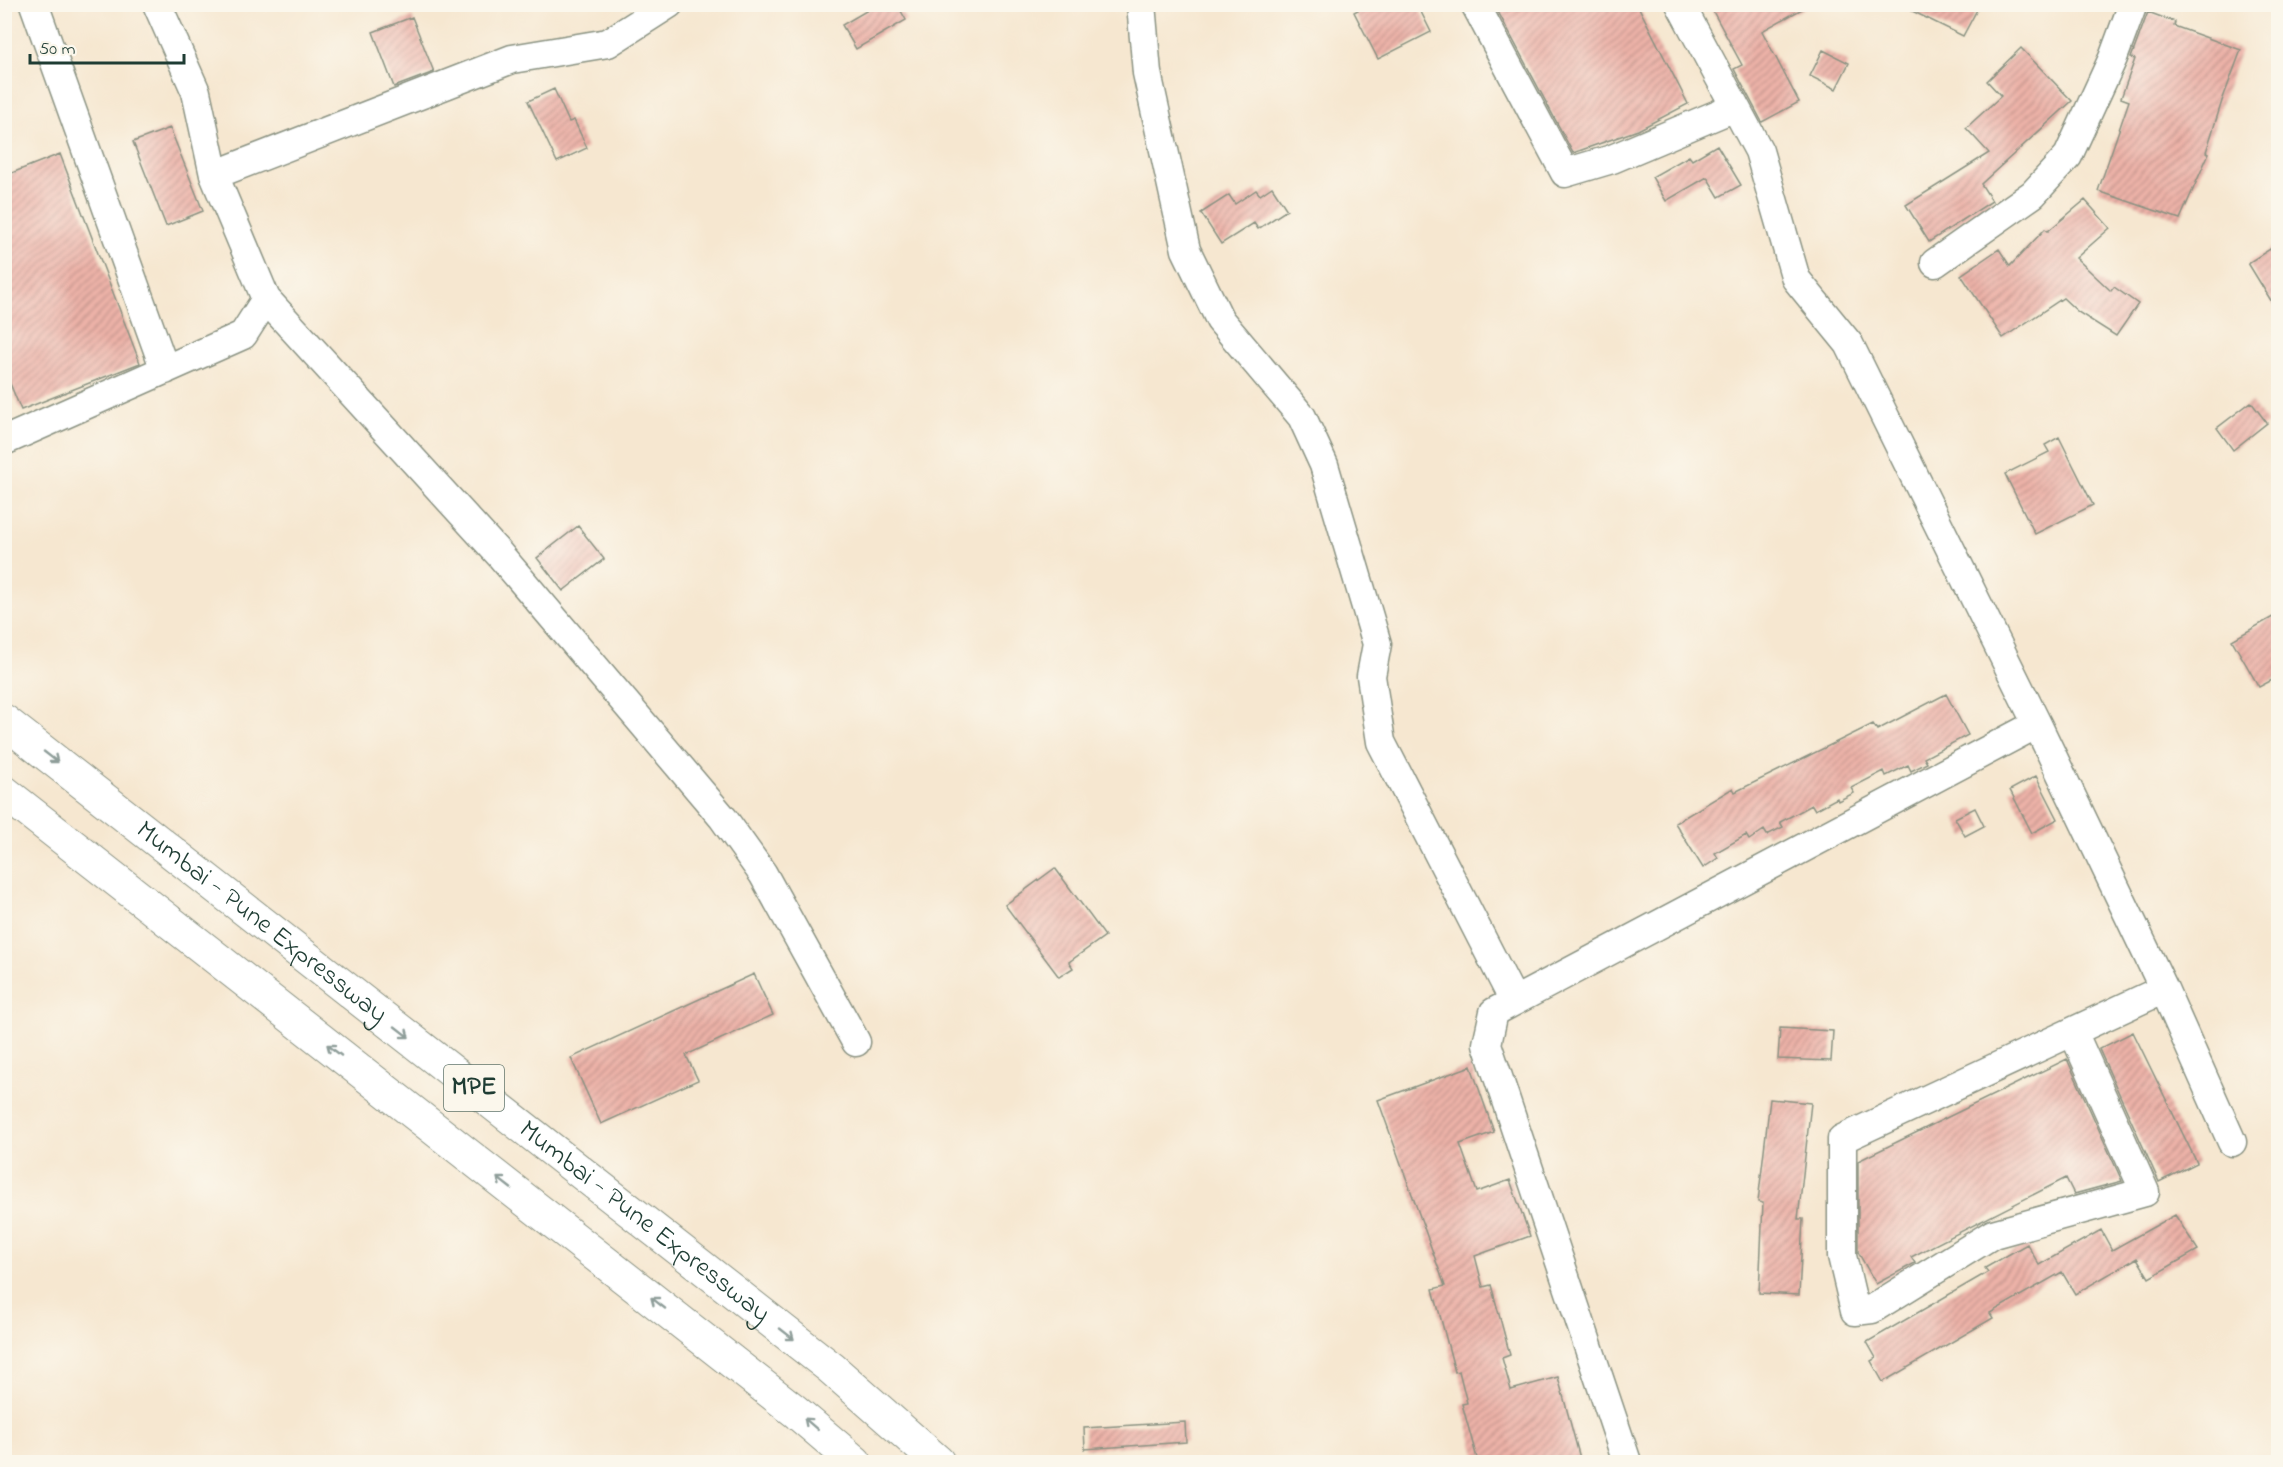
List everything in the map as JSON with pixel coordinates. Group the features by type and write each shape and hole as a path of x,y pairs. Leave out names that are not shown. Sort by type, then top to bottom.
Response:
{"highway":[{"name":"Mumbai - Pune Expressway","path":"4,721 831,1368 938,1462"},
{"name":"Mumbai - Pune Expressway","path":"4,792 786,1404 855,1462"}],"street":[{"path":"34,4 165,370"},
{"path":"157,4 196,92 214,175 266,299 500,555 723,818 763,874 856,1042"},
{"path":"214,175 512,58 608,43 669,4"},
{"path":"1142,4 1147,73 1186,250 1220,320 1302,417 1324,465 1377,644 1371,676 1381,742 1514,1001"},
{"path":"1475,4 1565,173 1612,159 1735,106"},
{"path":"1680,4 1758,150 1796,279 1849,345 2037,724 2164,989 2232,1142"},
{"path":"1935,263 2034,194 2068,156 2113,58 2133,4"},
{"path":"4,441 243,335 266,299"},
{"path":"1627,1462 1487,1044 1494,1012 2037,724"},
{"path":"2074,1034 2145,1192 1993,1234 1872,1309 1855,1311 1842,1256 1842,1139 2074,1034 2164,989"}],"building":[{"path":"878,4 897,4 906,20 856,49 842,25"},
{"path":"1369,4 1417,4 1431,32 1378,59 1354,12"},
{"path":"1494,4 1637,4 1688,104 1638,130 1573,153"},
{"path":"1709,4 1811,4 1762,31 1799,102 1762,122 1734,69 1742,65"},
{"path":"1898,4 1980,4 1963,36"},
{"path":"2148,12 2175,22 2174,26 2241,50 2206,152 2209,153 2180,219 2098,191 2129,101 2121,98 2135,59 2131,58"},
{"path":"412,17 434,72 394,87 373,32"},
{"path":"2021,48 2072,101 1981,184 1992,201 1929,242 1906,205 1989,153 1966,128 2001,96 1987,81"},
{"path":"1823,50 1849,63 1836,89 1810,76"},
{"path":"554,89 569,122 574,120 587,148 557,162 528,101"},
{"path":"170,128 203,211 166,226 133,142"},
{"path":"1717,145 1741,185 1719,197 1707,177 1666,201 1652,177 1689,156 1692,160"},
{"path":"60,154 140,363 21,410 4,369 4,176"},
{"path":"1272,187 1287,210 1258,229 1254,223 1221,244 1201,213 1229,195 1235,204 1256,190 1260,195"},
{"path":"2085,200 2110,228 2076,258 2111,291 2114,287 2138,304 2116,336 2078,312 2063,298 2003,338 1961,275 1999,249 2010,266 2045,229 2048,231"},
{"path":"2278,244 2278,312 2248,263"},
{"path":"2251,402 2267,423 2233,450 2217,428"},
{"path":"2059,437 2093,505 2035,534 2005,474 2049,452 2045,445"},
{"path":"578,526 604,559 563,591 537,558"},
{"path":"2278,614 2278,677 2259,687 2232,640"},
{"path":"1946,694 1968,735 1924,758 1927,763 1911,771 1908,765 1886,776 1884,771 1851,788 1854,793 1838,801 1837,798 1815,810 1812,805 1780,822 1783,827 1767,835 1764,830 1749,840 1746,835 1715,853 1718,858 1703,868 1675,823 1733,788 1735,792 1873,724 1877,730"},
{"path":"2036,776 2058,819 2032,833 2010,790"},
{"path":"1975,808 1984,826 1965,836 1955,818"},
{"path":"1055,868 1105,936 1069,962 1073,968 1059,977 1005,905"},
{"path":"754,974 773,1015 686,1055 698,1080 601,1124 571,1058"},
{"path":"1780,1028 1833,1031 1831,1061 1778,1059"},
{"path":"2133,1032 2197,1163 2159,1182 2099,1049"},
{"path":"2067,1059 2122,1181 2074,1194 2066,1178 1911,1257 1915,1263 1876,1284 1858,1252 1858,1161"},
{"path":"1471,1066 1494,1132 1460,1144 1477,1192 1510,1180 1530,1236 1475,1256 1483,1287 1491,1285 1510,1355 1502,1358 1511,1390 1558,1377 1581,1462 1478,1462 1462,1404 1467,1403 1459,1371 1455,1372 1433,1289 1445,1286 1378,1100"},
{"path":"1770,1099 1811,1103 1798,1219 1803,1219 1799,1295 1759,1293 1763,1203 1758,1202"},
{"path":"2175,1215 2198,1250 2149,1278 2137,1258 2075,1294 2062,1272 1990,1313 1993,1318 1883,1382 1871,1361 1876,1358 1867,1342 1988,1272 1985,1268 2027,1244 2039,1265 2101,1230 2112,1250"},
{"path":"1185,1422 1186,1442 1085,1449 1084,1428"}]}
